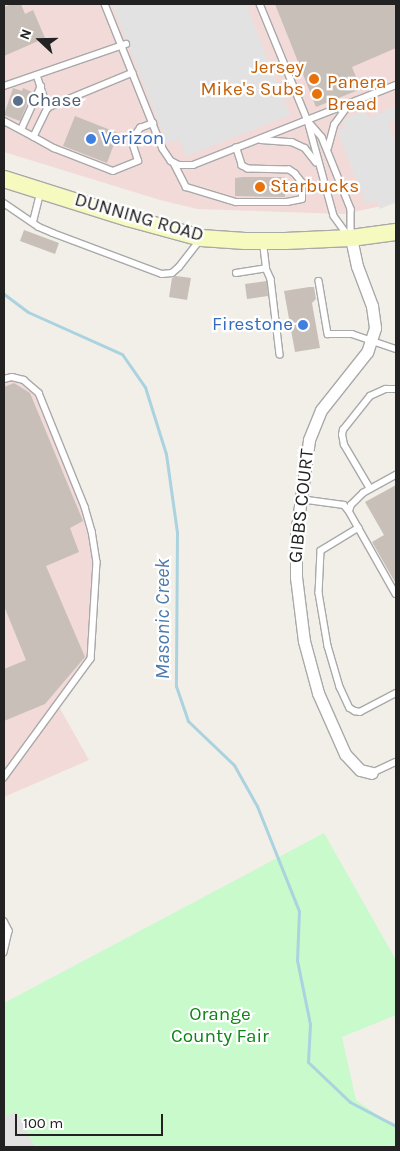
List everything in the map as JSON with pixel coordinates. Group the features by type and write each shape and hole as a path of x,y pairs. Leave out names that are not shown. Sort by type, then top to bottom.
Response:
{"street":[{"name":"DUNNING ROAD","path":"4,179 42,189 135,220 201,238 263,241 351,238 396,232"},
{"name":"GIBBS COURT","path":"351,238 357,266 374,318 375,328 367,352 321,410 309,440 296,535 297,592 304,641 312,674 328,718 345,754 360,770 372,773"}],"lane":[{"path":"105,4 124,45 133,73 167,156 174,163 186,187 236,202 298,201 302,199 302,183 289,170 248,169 242,166 236,148"},
{"path":"260,4 308,121 334,216 351,238"},
{"path":"4,86 124,45"},
{"path":"34,137 48,108 133,73"},
{"path":"37,75 48,108"},
{"path":"174,163 193,165 396,85"},
{"path":"21,130 41,86"},
{"path":"328,148 334,125 350,104"},
{"path":"4,121 54,148 113,171 138,161 132,143 135,135 140,128 153,123"},
{"path":"308,121 322,136 328,148 351,209 351,238"},
{"path":"256,140 292,142 305,148 320,166"},
{"path":"33,222 42,189"},
{"path":"4,203 53,233 162,274 172,273 179,267 201,238"},
{"path":"263,241 266,268 271,279 280,354"},
{"path":"236,273 266,268"},
{"path":"320,281 329,337 352,334 396,349"},
{"path":"4,379 24,380 39,393 85,507 92,531 97,562 91,659 4,778"},
{"path":"370,489 344,445 343,430 370,396 386,389 396,390"},
{"path":"350,511 351,505 363,493 396,475"},
{"path":"300,499 344,505 350,511 396,594"},
{"path":"359,528 321,551 319,593 328,646 340,687 350,708 355,712 360,712 396,693"},
{"path":"372,773 396,762"},
{"path":"4,921 9,931 4,952"}],"shaded area":[{"path":"4,4 396,4 396,203 344,214 197,209 160,200 4,152"},
{"path":"112,4 246,4 290,115 187,156 179,140 167,143"},
{"path":"396,106 396,123 395,120 388,123 396,144 396,202 380,209 376,200 366,204 337,131 345,128 342,120 364,111 368,118"},
{"path":"12,377 35,388 85,507 97,562 91,659 58,705 89,760 4,797 4,379"},
{"path":"16,1111 35,1147 4,1147 4,1118"}],"green space":[{"name":"Orange County Fair","path":"324,833 396,960 396,1015 342,1037 356,1100 396,1128 396,1147 4,1147 4,1003"}],"building":[{"path":"12,4 21,4 25,14 33,10 45,38 4,56 4,7"},
{"path":"275,4 396,4 396,48 352,67 361,89 316,107"},
{"name":"Chase","path":"13,88 22,91 23,88 32,92 20,121 4,115"},
{"name":"Verizon","path":"75,116 118,133 107,163 63,146"},
{"name":"Starbucks","path":"285,177 285,197 235,196 235,178"},
{"path":"24,230 59,243 55,254 20,241"},
{"path":"176,276 191,278 187,300 169,297 172,278"},
{"path":"267,281 268,296 247,299 245,284"},
{"name":"Firestone","path":"314,287 316,299 312,303 320,348 295,352 284,291"},
{"path":"14,383 30,393 83,521 70,528 79,552 46,566 85,657 45,704 4,721 4,669 26,660 4,606 4,387"},
{"path":"396,485 396,584 372,542 384,535 365,502"}],"waterway":[{"name":"Masonic Creek","path":"4,294 28,312 122,354 145,387 166,454 177,532 176,686 188,721 234,765 257,806 299,911 297,960 310,1024 308,1062 350,1102 396,1126"}],"place":[{"name":"Jersey Mike's Subs","path":"314,79"},
{"name":"Panera Bread","path":"317,94"},
{"name":"Chase","path":"18,101"},
{"name":"Verizon","path":"91,139"},
{"name":"Starbucks","path":"260,187"},
{"name":"Firestone","path":"303,325"}]}
